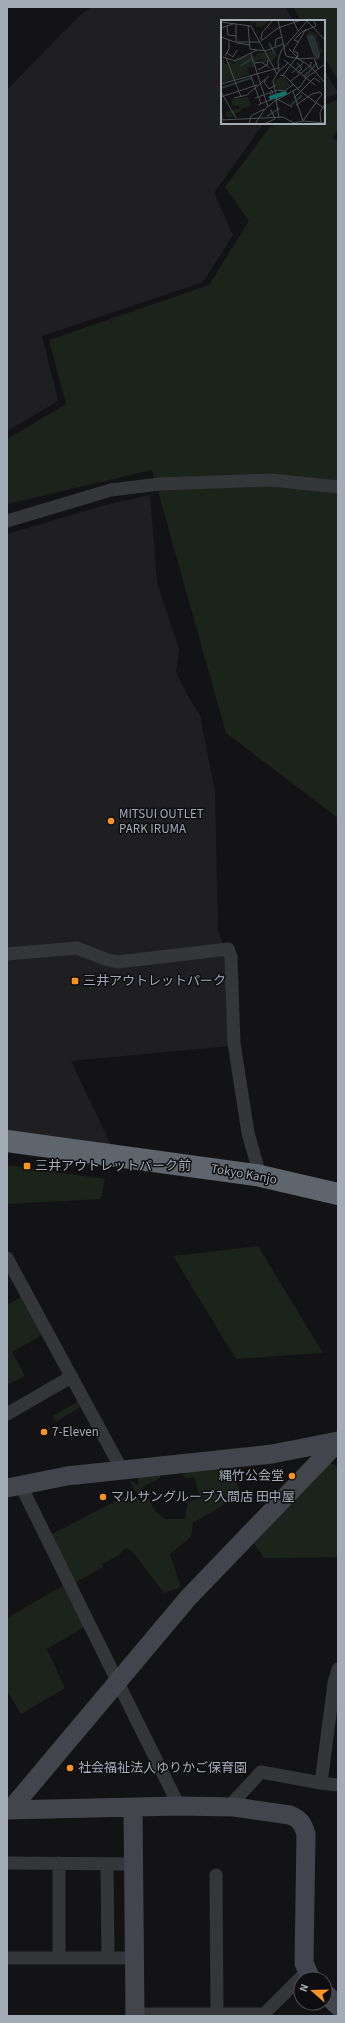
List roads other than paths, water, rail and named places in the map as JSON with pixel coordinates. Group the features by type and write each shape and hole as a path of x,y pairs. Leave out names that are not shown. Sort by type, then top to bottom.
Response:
{"highway":[{"name":"Tokyo Kanjo","path":"7,1141 256,1175 338,1194"},
{"name":"Tokyo Kanjo","path":"7,1156 267,1190 338,1208"}],"street":[{"path":"7,521 111,490 159,484 271,480 338,487"},
{"path":"7,954 77,948 105,959 118,962 228,949 231,957 234,1043 248,1133 258,1168 256,1175"},
{"path":"7,1258 11,1277 71,1377 122,1470"},
{"path":"7,1414 71,1377"},
{"path":"179,1806 118,1682 14,1486 67,1476 272,1454 338,1442"},
{"path":"9,1810 188,1598 338,1442"},
{"path":"321,1783 334,1683 338,1669"},
{"path":"234,1807 235,1800 261,1772 338,1785"},
{"path":"9,1810 179,1806 234,1807 290,1815 298,1818 303,1824 306,1834 304,1963 307,1971"},
{"path":"133,1808 135,2015 265,2015 293,1989"},
{"path":"7,1863 134,1864"},
{"path":"58,1863 59,1958"},
{"path":"107,1864 108,1958"},
{"path":"216,1875 217,2014"},
{"path":"7,1958 134,1958"}],"place":[{"name":"MITSUI OUTLET PARK IRUMA","path":"111,821"},
{"name":"三井アウトレットパーク","path":"75,981"},
{"name":"三井アウトレットパーク前","path":"27,1166"},
{"name":"7-Eleven","path":"44,1432"},
{"name":"縄竹公会堂","path":"292,1476"},
{"name":"マルサングループ入間店 田中屋","path":"103,1497"},
{"name":"社会福祉法人ゆりかご保育園","path":"70,1768"}]}
